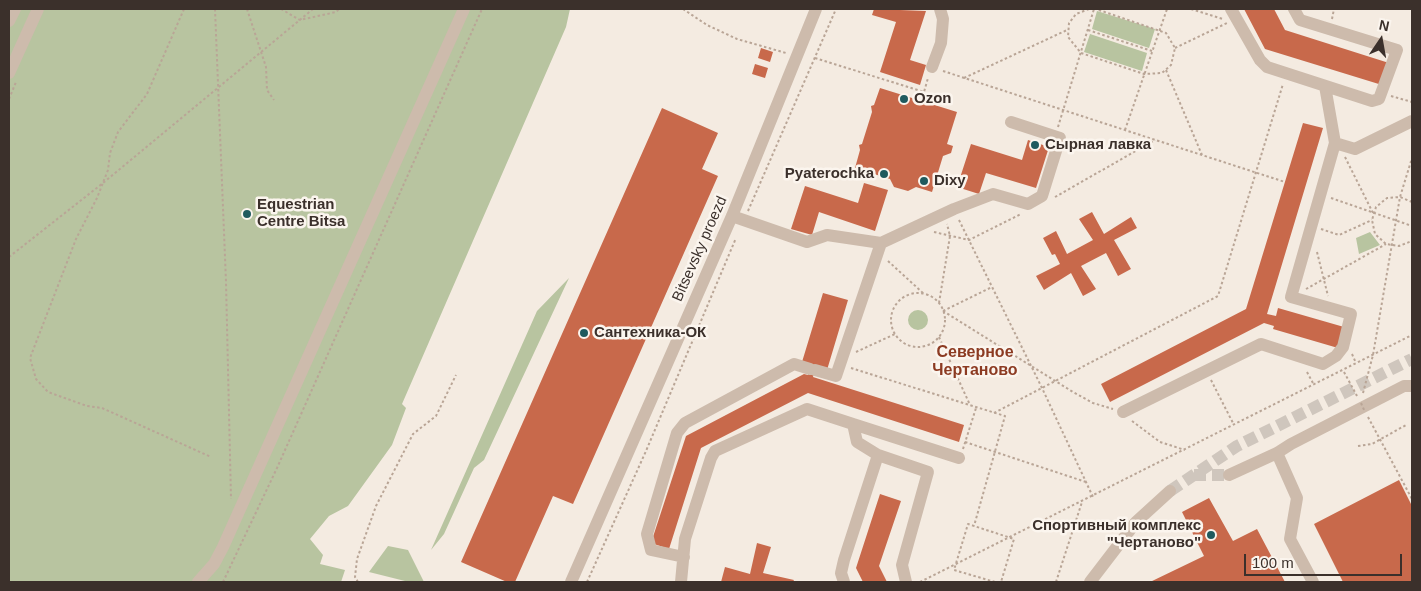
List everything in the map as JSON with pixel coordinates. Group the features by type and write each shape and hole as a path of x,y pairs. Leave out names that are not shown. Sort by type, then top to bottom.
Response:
{"street":[{"path":"9,21 15,9"},
{"path":"9,73 38,9"},
{"path":"198,582 214,564 223,546 464,9"},
{"name":"Bitsevsky proezd","path":"579,581 738,218 816,9"},
{"path":"932,68 941,43 943,19 940,9"},
{"path":"1232,9 1260,60 1267,67 1372,101 1379,99 1396,50 1300,20 1294,9"},
{"path":"1123,412 1260,344 1323,364 1336,356 1343,347 1351,314 1291,297 1319,193 1337,144 1325,86"},
{"path":"1337,144 1355,149 1412,121"},
{"path":"684,557 651,550 647,534 677,433 685,423 794,364 836,376 879,248 915,227 993,194 1028,204 1042,196 1060,138 1011,122"},
{"path":"738,218 806,242 828,235 879,248"},
{"path":"1229,475 1277,453 1404,386 1412,386"},
{"path":"681,582 685,539 711,458 715,452 807,409 960,458"},
{"path":"853,424 857,442 878,455 928,472 902,565 906,582"},
{"path":"1277,453 1297,498 1290,539 1313,582"},
{"path":"844,582 841,573 844,560 878,455"},
{"path":"1090,582 1136,522 1170,491"}],"path":[{"path":"184,9 146,94 118,132 110,153 108,170 103,184 76,239 30,358 36,379 48,392 88,406 102,408 211,457"},
{"path":"215,9 226,282 231,506"},
{"path":"247,9 266,67 267,90 274,100"},
{"path":"281,9 300,20 336,12 339,9"},
{"path":"9,256 103,184 313,9"},
{"path":"223,582 277,468 482,9"},
{"path":"683,9 707,26 737,39 786,53"},
{"path":"738,218 815,58 836,9"},
{"path":"1055,136 1080,53 1095,9 1160,30 1166,34 1175,48 1171,65 1166,70 1153,75 1144,74 1080,53 1072,44 1068,30 1072,18 1082,10 1089,9"},
{"path":"1125,130 1167,9"},
{"path":"1175,48 1230,21 1191,9"},
{"path":"964,78 1068,30"},
{"path":"1088,30 1152,52"},
{"path":"815,58 924,92 932,68 1285,182"},
{"path":"1166,70 1203,156"},
{"path":"994,413 1218,296 1286,74"},
{"path":"1382,93 1412,102"},
{"path":"1048,200 1155,140"},
{"path":"1337,144 1373,213"},
{"path":"1363,393 1373,355 1391,246 1398,220 1400,197 1412,158"},
{"path":"1319,193 1412,226"},
{"path":"1412,202 1400,197 1387,198 1381,202 1373,213 1372,220 1375,234 1386,244 1391,246 1406,244 1412,241"},
{"path":"1405,198 1412,197"},
{"path":"938,303 950,236 949,211"},
{"path":"949,211 969,240 1093,497"},
{"path":"915,227 969,240 1022,213"},
{"path":"1310,226 1339,235 1372,220"},
{"path":"579,581 646,451 736,238"},
{"path":"1314,244 1331,308"},
{"path":"1291,297 1386,244"},
{"path":"879,248 923,293 938,303 943,311 1032,368 1093,403 1123,412 1139,428 1160,442 1185,450"},
{"path":"943,311 992,287"},
{"path":"923,293 914,293 898,302 891,318 895,334 901,340 916,346 932,342 939,336 944,320 943,311"},
{"path":"841,362 895,334"},
{"path":"920,582 1093,497 1412,335"},
{"path":"939,336 970,405"},
{"path":"1352,354 1356,363"},
{"path":"841,362 1005,416 974,526"},
{"path":"1207,371 1234,426"},
{"path":"1344,372 1412,499"},
{"path":"358,582 356,577 357,559 376,506 413,434 436,416 456,375"},
{"path":"976,407 965,442 1086,482"},
{"path":"1358,446 1372,444 1406,425"},
{"path":"1056,582 1082,502"},
{"path":"995,582 954,570 968,524 1014,538 1001,582"}],"green space":[{"name":"Equestrian Centre Bitsa","path":"10,9 570,9 566,27 402,404 406,408 392,445 348,506 329,516 310,539 323,555 320,564 345,570 341,582 9,582"},
{"path":"1097,11 1155,29 1149,48 1092,29"},
{"path":"1090,34 1147,53 1142,71 1084,52"},
{"path":"1370,232 1380,245 1359,254 1356,238"},
{"path":"569,278 484,460 474,468 444,534 431,550 537,311"},
{"path":"918,310 925,313 928,320 925,327 918,330 911,327 908,320 911,313"},
{"path":"388,546 408,550 424,582 409,582 369,572"}],"building":[{"path":"874,9 926,11 910,60 926,65 920,85 880,72 896,22 872,15"},
{"path":"1244,9 1274,9 1285,30 1389,63 1382,85 1265,49"},
{"path":"761,48 773,52 770,62 758,58"},
{"path":"755,64 768,68 765,78 752,74"},
{"path":"880,88 957,112 947,144 953,146 951,153 943,156 932,192 916,187 908,191 894,187 890,179 855,168 860,150 859,145 862,144 872,112 871,106 874,105"},
{"path":"662,108 718,133 702,169 718,176 573,504 553,496 515,582 507,582 461,562"},
{"path":"1303,123 1323,128 1267,314 1276,316 1278,308 1344,327 1338,348 1273,329 1274,326 1264,323 1110,402 1101,384 1246,309"},
{"path":"1028,140 1049,147 1036,188 986,173 979,194 957,187 971,144 1022,160"},
{"path":"864,183 888,190 875,231 819,212 812,235 791,229 805,186 858,203"},
{"path":"1092,212 1104,234 1131,217 1137,228 1114,240 1131,269 1118,276 1106,253 1081,266 1096,289 1083,296 1071,273 1044,290 1036,276 1060,264 1055,254 1052,255 1043,238 1056,231 1067,254 1093,240 1079,219"},
{"path":"823,293 848,300 827,370 816,366 813,377 964,425 959,442 808,393 701,448 669,549 651,543 686,436 804,374 808,375 811,365 802,362"},
{"path":"1399,480 1412,506 1412,582 1343,582 1314,524"},
{"path":"880,494 901,501 879,566 887,582 863,582 856,568"},
{"name":"Спортивный комплекс \"Чертаново\"","path":"1209,498 1233,541 1257,529 1285,582 1150,582 1204,556 1182,512"},
{"path":"757,543 771,547 763,573 794,580 793,582 721,582 725,567 750,574"}],"tunnel":[{"path":"1170,491 1237,446 1412,359"},
{"path":"1194,475 1229,475"}],"place":[{"name":"Ozon","path":"904,99"},
{"name":"Сырная лавка","path":"1035,145"},
{"name":"Pyaterochka","path":"884,174"},
{"name":"Dixy","path":"924,181"},
{"name":"Equestrian Centre Bitsa","path":"247,214"},
{"name":"Сантехника-ОК","path":"584,333"},
{"name":"Спортивный комплекс \"Чертаново\"","path":"1211,535"}],"district":[{"name":"Северное Чертаново","path":"975,362"}]}
